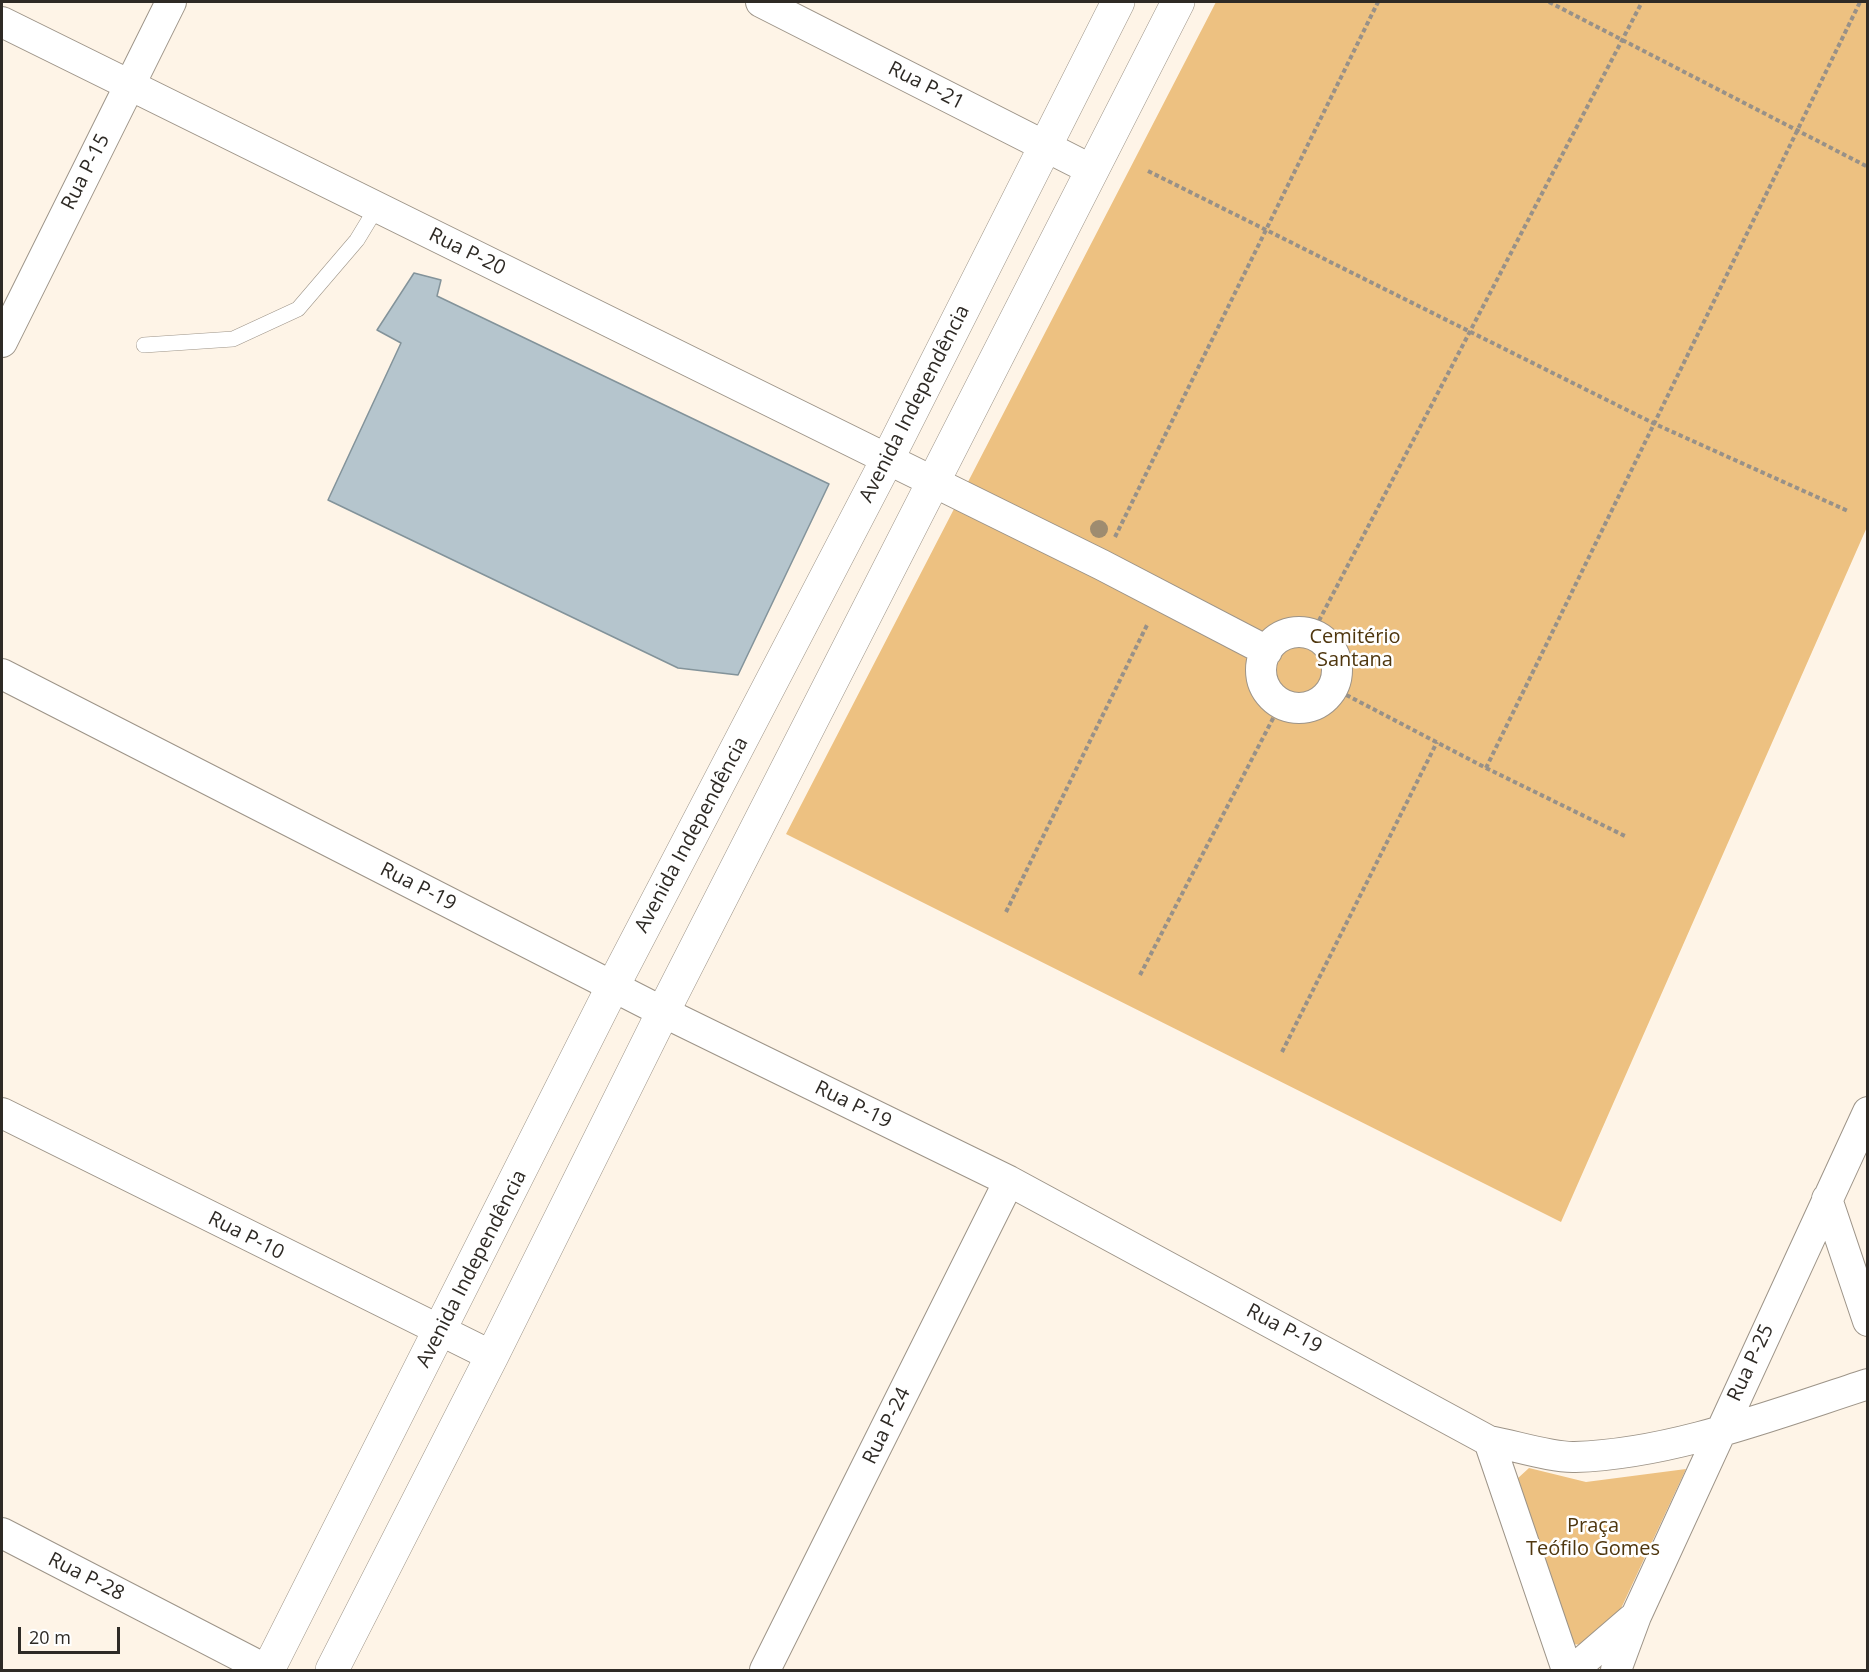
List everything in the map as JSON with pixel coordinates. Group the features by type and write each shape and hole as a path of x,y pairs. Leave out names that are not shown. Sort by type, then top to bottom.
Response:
{"main road":[{"name":"Avenida Independência","path":"268,1671 441,1332 613,986 887,460 1118,2"},
{"path":"332,1671 663,1012 1178,2"}],"street":[{"name":"Rua P-15","path":"2,342 171,2"},
{"name":"Rua P-21","path":"761,2 1092,170"},
{"name":"Rua P-20","path":"2,22 1102,565 1267,651"},
{"path":"1299,632 1312,634 1328,645 1337,662 1337,675 1333,688 1326,697 1304,708 1281,703 1265,686 1262,674 1267,651 1287,634 1299,632"},
{"name":"Rua P-19","path":"2,674 663,1012 1009,1181 1489,1441 1573,1457 1644,1448 1720,1432 1868,1384"},
{"name":"Rua P-25","path":"1616,1671 1636,1616 1868,1112"},
{"name":"Rua P-10","path":"2,1113 492,1356"},
{"name":"Rua P-24","path":"765,1671 1009,1181"},
{"path":"1827,1199 1868,1321"},
{"path":"1489,1441 1567,1671"},
{"name":"Rua P-28","path":"2,1533 268,1671"},
{"name":"Rua P-25","path":"1573,1671 1636,1616"}],"lane":[{"path":"144,345 232,339 298,309 357,240 377,207"}],"path":[{"path":"1102,565 1378,2"},
{"path":"1549,2 1868,167"},
{"path":"1312,634 1642,2"},
{"path":"1486,768 1860,2"},
{"path":"1148,171 1654,424 1848,512"},
{"path":"1006,912 1161,596"},
{"path":"1333,688 1486,768 1627,837"},
{"path":"1140,975 1281,703"},
{"path":"1282,1052 1437,742"}],"green space":[{"name":"Cemitério Santana","path":"1216,2 1867,2 1867,527 1561,1222 786,834"},
{"name":"Praça Teófilo Gomes","path":"1529,1468 1586,1482 1686,1469 1611,1630 1586,1645 1569,1644 1517,1479"}],"building":[{"path":"414,273 441,280 437,296 829,484 738,675 678,668 328,500 401,343 377,330"}]}
